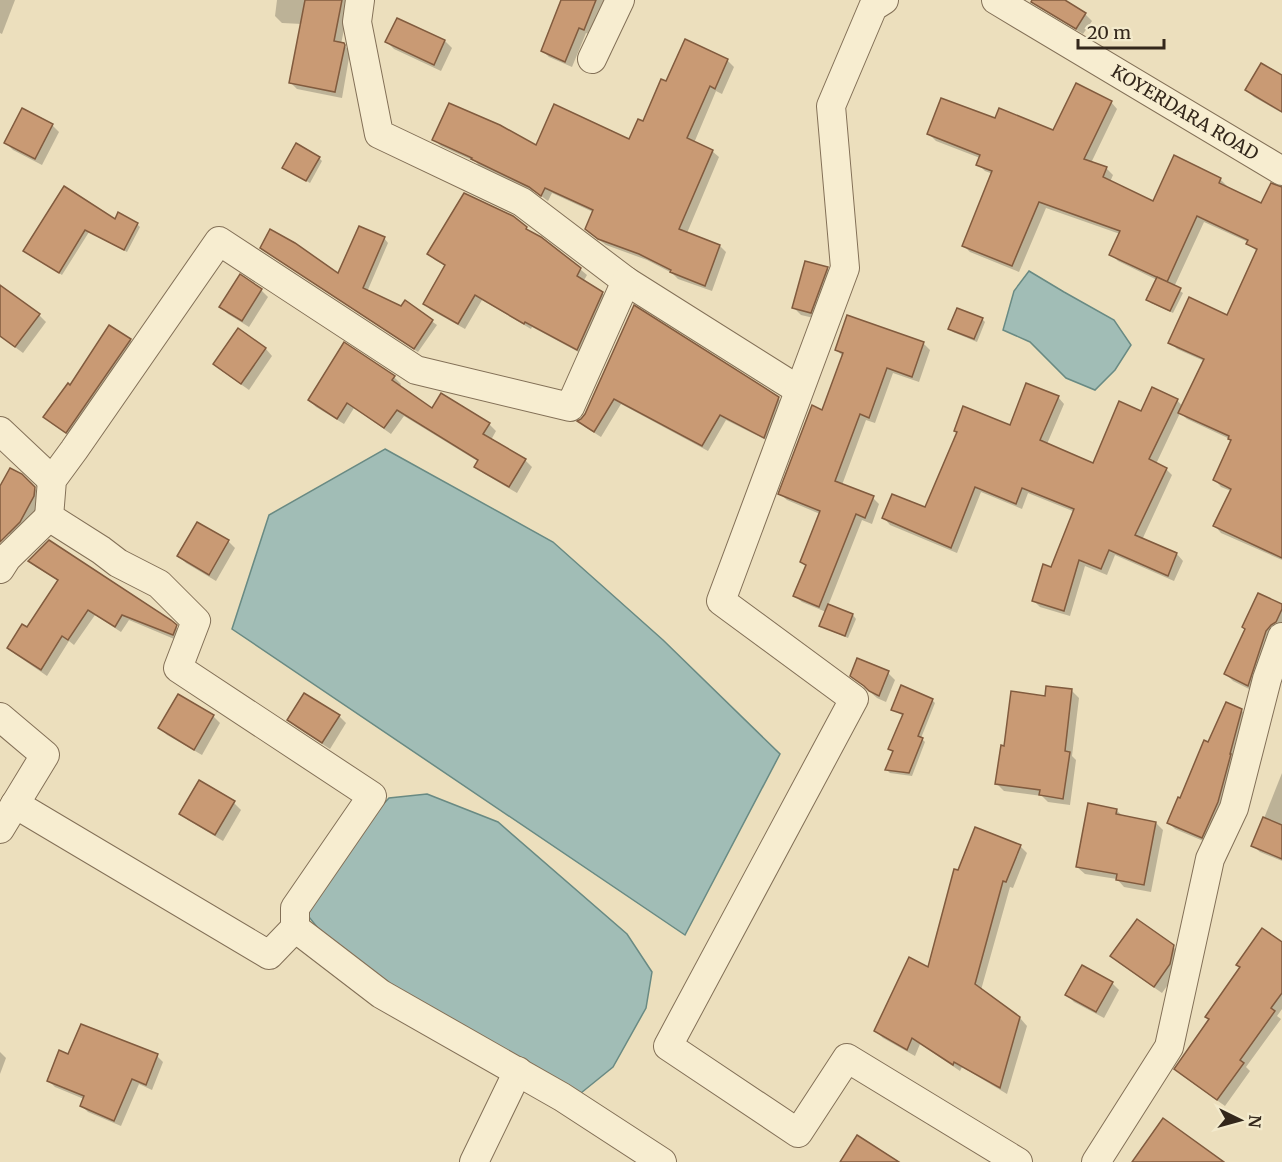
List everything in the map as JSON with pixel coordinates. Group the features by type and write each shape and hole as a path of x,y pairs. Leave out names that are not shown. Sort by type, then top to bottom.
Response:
{"street":[{"path":"360,0 357,22 379,134 522,202 626,281 799,390"},
{"path":"592,59 620,0"},
{"path":"884,0 873,7 831,106 845,268 721,601 854,699 668,1046 798,1133 847,1058 1018,1162"},
{"name":"KOYERDARA ROAD","path":"996,0 1282,171"},
{"path":"0,569 7,558 49,517 52,480 219,241 416,370 570,407 626,281"},
{"path":"0,430 52,480"},
{"path":"15,804 269,955 295,928 295,908 372,796 178,668 196,621 159,584 118,563 49,517"},
{"path":"1096,1162 1169,1047 1210,859 1234,808 1267,680 1282,637"},
{"path":"0,717 45,755 0,829"},
{"path":"295,928 381,994 562,1097 662,1162"},
{"path":"474,1162 518,1071"}],"water":[{"path":"1029,271 1114,320 1131,345 1115,370 1095,390 1066,378 1030,342 1003,330 1014,291"},
{"path":"385,449 553,542 663,640 780,754 685,935 232,629 269,515"},
{"path":"427,794 498,822 627,934 652,972 646,1008 613,1067 581,1093 528,1071 333,947 305,912 331,860 389,798"}],"building":[{"path":"305,0 342,0 334,41 345,45 335,92 289,83"},
{"path":"561,0 596,0 584,30 579,28 565,62 541,51"},
{"path":"1032,0 1065,0 1086,13 1076,29 1031,2"},
{"path":"397,18 445,40 434,65 385,42"},
{"path":"685,39 728,59 715,89 710,86 687,138 713,150 679,229 720,245 705,286 670,272 671,270 639,254 598,239 585,229 593,210 545,188 541,196 529,187 432,140 449,103 500,125 536,145 554,104 629,139 638,119 643,121 661,79 666,81"},
{"path":"1261,63 1282,75 1282,112 1245,90"},
{"path":"1076,83 1112,101 1084,159 1107,167 1103,177 1153,201 1174,155 1221,178 1219,183 1261,203 1271,183 1282,187 1282,558 1213,526 1231,489 1213,480 1231,440 1228,439 1229,436 1178,413 1204,359 1168,343 1189,297 1227,315 1257,249 1246,244 1248,240 1197,216 1167,282 1109,255 1120,231 1039,202 1012,266 962,246 992,171 976,165 980,155 927,134 941,98 995,118 999,108 1053,130"},
{"path":"22,108 53,124 35,159 4,143"},
{"path":"296,143 320,157 306,181 282,168"},
{"path":"64,186 115,219 118,212 138,223 124,250 85,230 59,273 23,251"},
{"path":"464,193 513,216 527,227 526,229 541,237 581,268 577,276 603,292 577,350 525,322 524,324 475,295 458,324 423,304 445,265 427,254"},
{"path":"359,226 385,237 363,288 401,306 405,300 433,320 414,349 260,248 270,229 295,243 338,273"},
{"path":"805,261 828,267 811,313 792,308"},
{"path":"240,274 262,289 242,321 219,307"},
{"path":"1157,277 1181,288 1170,311 1146,300"},
{"path":"0,285 40,314 15,347 0,336"},
{"path":"634,305 779,397 764,438 720,415 702,446 614,399 594,432 577,421 585,414"},
{"path":"957,308 983,318 974,339 948,329"},
{"path":"847,315 924,342 912,377 887,368 869,418 860,414 835,481 874,496 865,518 856,514 819,607 793,596 806,565 800,562 820,511 778,494 812,405 822,410 843,353 835,350"},
{"path":"109,325 131,339 66,433 43,417 68,383 70,385"},
{"path":"238,328 266,348 241,384 213,364"},
{"path":"344,342 395,376 392,380 432,408 441,393 490,423 483,434 526,459 509,487 474,467 478,460 397,410 384,428 347,403 337,419 308,400"},
{"path":"1026,383 1059,396 1040,440 1093,463 1119,401 1141,411 1152,387 1178,399 1149,459 1167,468 1135,535 1177,553 1168,576 1109,550 1101,569 1079,560 1064,611 1032,601 1043,564 1051,567 1074,509 1022,488 1016,504 975,487 951,548 882,518 892,494 925,507 957,432 954,431 963,406 1010,425"},
{"path":"10,468 22,474 35,487 34,496 20,522 0,542 0,486"},
{"path":"197,522 229,540 209,575 177,556"},
{"path":"49,540 171,620 177,625 173,635 122,615 115,627 88,610 68,640 62,636 41,670 7,648 22,624 27,627 58,580 28,561"},
{"path":"1258,593 1282,604 1282,609 1276,622 1266,631 1248,686 1224,674 1245,629 1242,627"},
{"path":"828,604 853,614 845,636 819,626"},
{"path":"857,658 889,671 879,696 850,676"},
{"path":"901,685 933,699 918,736 923,738 909,773 885,770 893,751 888,749 903,714 891,710"},
{"path":"1046,686 1072,689 1065,751 1070,752 1063,799 1039,795 1040,790 995,784 1001,745 1004,746 1011,691 1045,696"},
{"path":"304,693 340,715 322,743 287,720"},
{"path":"178,694 214,715 194,750 158,728"},
{"path":"1226,702 1242,709 1218,802 1202,838 1167,823 1204,740 1208,742"},
{"path":"199,780 235,801 215,835 179,814"},
{"path":"1088,803 1117,809 1116,814 1156,822 1144,885 1116,880 1117,874 1076,867"},
{"path":"1263,817 1282,825 1282,859 1251,846"},
{"path":"975,827 1021,845 1006,882 1003,881 975,984 1020,1017 1000,1088 954,1062 953,1065 912,1038 907,1050 874,1031 909,957 928,967 954,869 958,870"},
{"path":"1137,919 1174,945 1170,964 1154,987 1110,956"},
{"path":"1262,928 1282,942 1282,993 1271,1008 1275,1011 1240,1060 1244,1063 1217,1100 1174,1069 1209,1019 1205,1017 1240,967 1236,965"},
{"path":"1082,965 1113,982 1096,1012 1065,995"},
{"path":"81,1024 158,1054 146,1085 132,1079 114,1121 80,1106 84,1096 47,1081 59,1050 68,1054"},
{"path":"1163,1118 1224,1162 1132,1162"},
{"path":"857,1135 899,1162 840,1162"}]}
